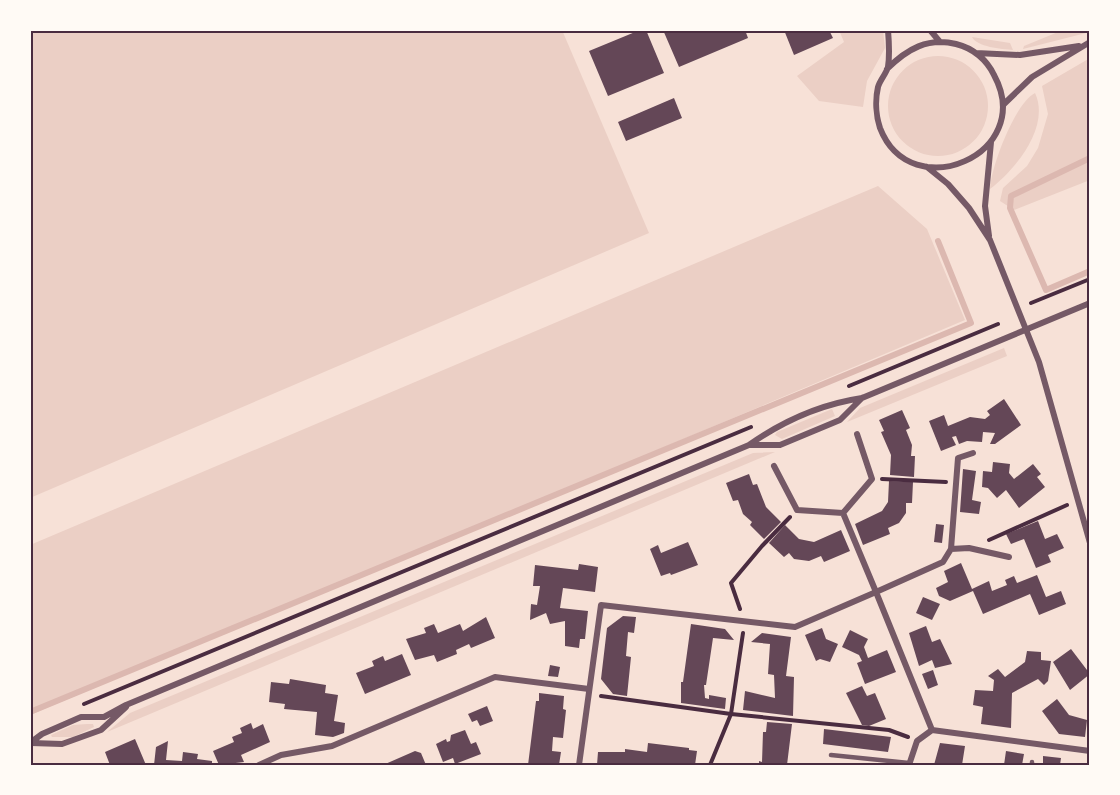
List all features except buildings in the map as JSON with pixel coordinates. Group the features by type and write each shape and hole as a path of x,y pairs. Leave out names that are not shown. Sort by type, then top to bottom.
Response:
{"street":[{"path":"887,69 888,30"},
{"path":"930,30 940,42"},
{"path":"990,240 948,184 927,167 907,159 891,146 880,128 876,108 878,87 887,69 902,54 921,44 940,42 958,44 976,53 990,66 999,84 1003,105 1000,122 991,141 986,164 985,206 990,240 1040,362 1090,543"},
{"path":"976,53 1020,55 1090,42"},
{"path":"1003,105 1032,78 1082,45"},
{"path":"927,167 947,168 968,161 982,152 991,141"},
{"path":"30,743 42,734 81,717 104,717 126,705 749,445 773,428 794,419 837,402 862,398 1090,303"},
{"path":"749,445 780,445 790,441 840,420 862,398"},
{"path":"843,513 872,479 857,434"},
{"path":"579,765 601,605 795,627 943,562 951,549 958,458 973,453"},
{"path":"774,466 797,510 843,513"},
{"path":"843,513 932,730"},
{"path":"951,549 969,548 1009,557"},
{"path":"259,765 281,755 332,746 495,677 589,689"},
{"path":"30,743 62,744 101,730 125,710 126,705"},
{"path":"909,764 917,741 932,730 1090,751"}],"lane":[{"path":"831,755 909,764"}],"path":[{"path":"1031,303 1090,279"},
{"path":"844,388 998,324"},
{"path":"74,708 756,425"},
{"path":"872,479 956,482"},
{"path":"969,548 1079,500"},
{"path":"710,765 731,714 744,622 731,583 762,546 797,510"},
{"path":"589,689 602,696 731,714 889,730 917,741"}],"shaded area":[{"path":"30,30 562,30 649,233 30,498"},
{"path":"839,30 883,30 885,48 867,81 863,107 819,101 797,76 844,42"},
{"path":"1063,30 1090,32 1023,49 1024,46"},
{"path":"972,37 1010,43 1013,50 984,45"},
{"path":"938,56 966,64 980,78 988,106 980,134 966,148 938,156 910,148 896,134 888,106 896,78 910,64"},
{"path":"1090,58 1090,180 1014,210 1000,201 1003,188 1027,166 1038,148 1048,114 1042,86"},
{"path":"1035,93 1039,106 1038,120 1028,147 1019,160 990,189 1005,136 1020,109"},
{"path":"878,186 927,229 965,320 30,715 30,545"},
{"path":"1004,348 1007,356 847,422 860,408"},
{"path":"832,409 835,416 782,439 775,435 777,432"},
{"path":"775,452 107,732 130,713 753,453"},
{"path":"93,724 94,727 73,737 52,737 51,735 73,725"}],"waterway":[{"path":"1090,158 1011,196 1010,208 1046,290 1090,271"},
{"path":"30,712 971,323 938,241"}]}
